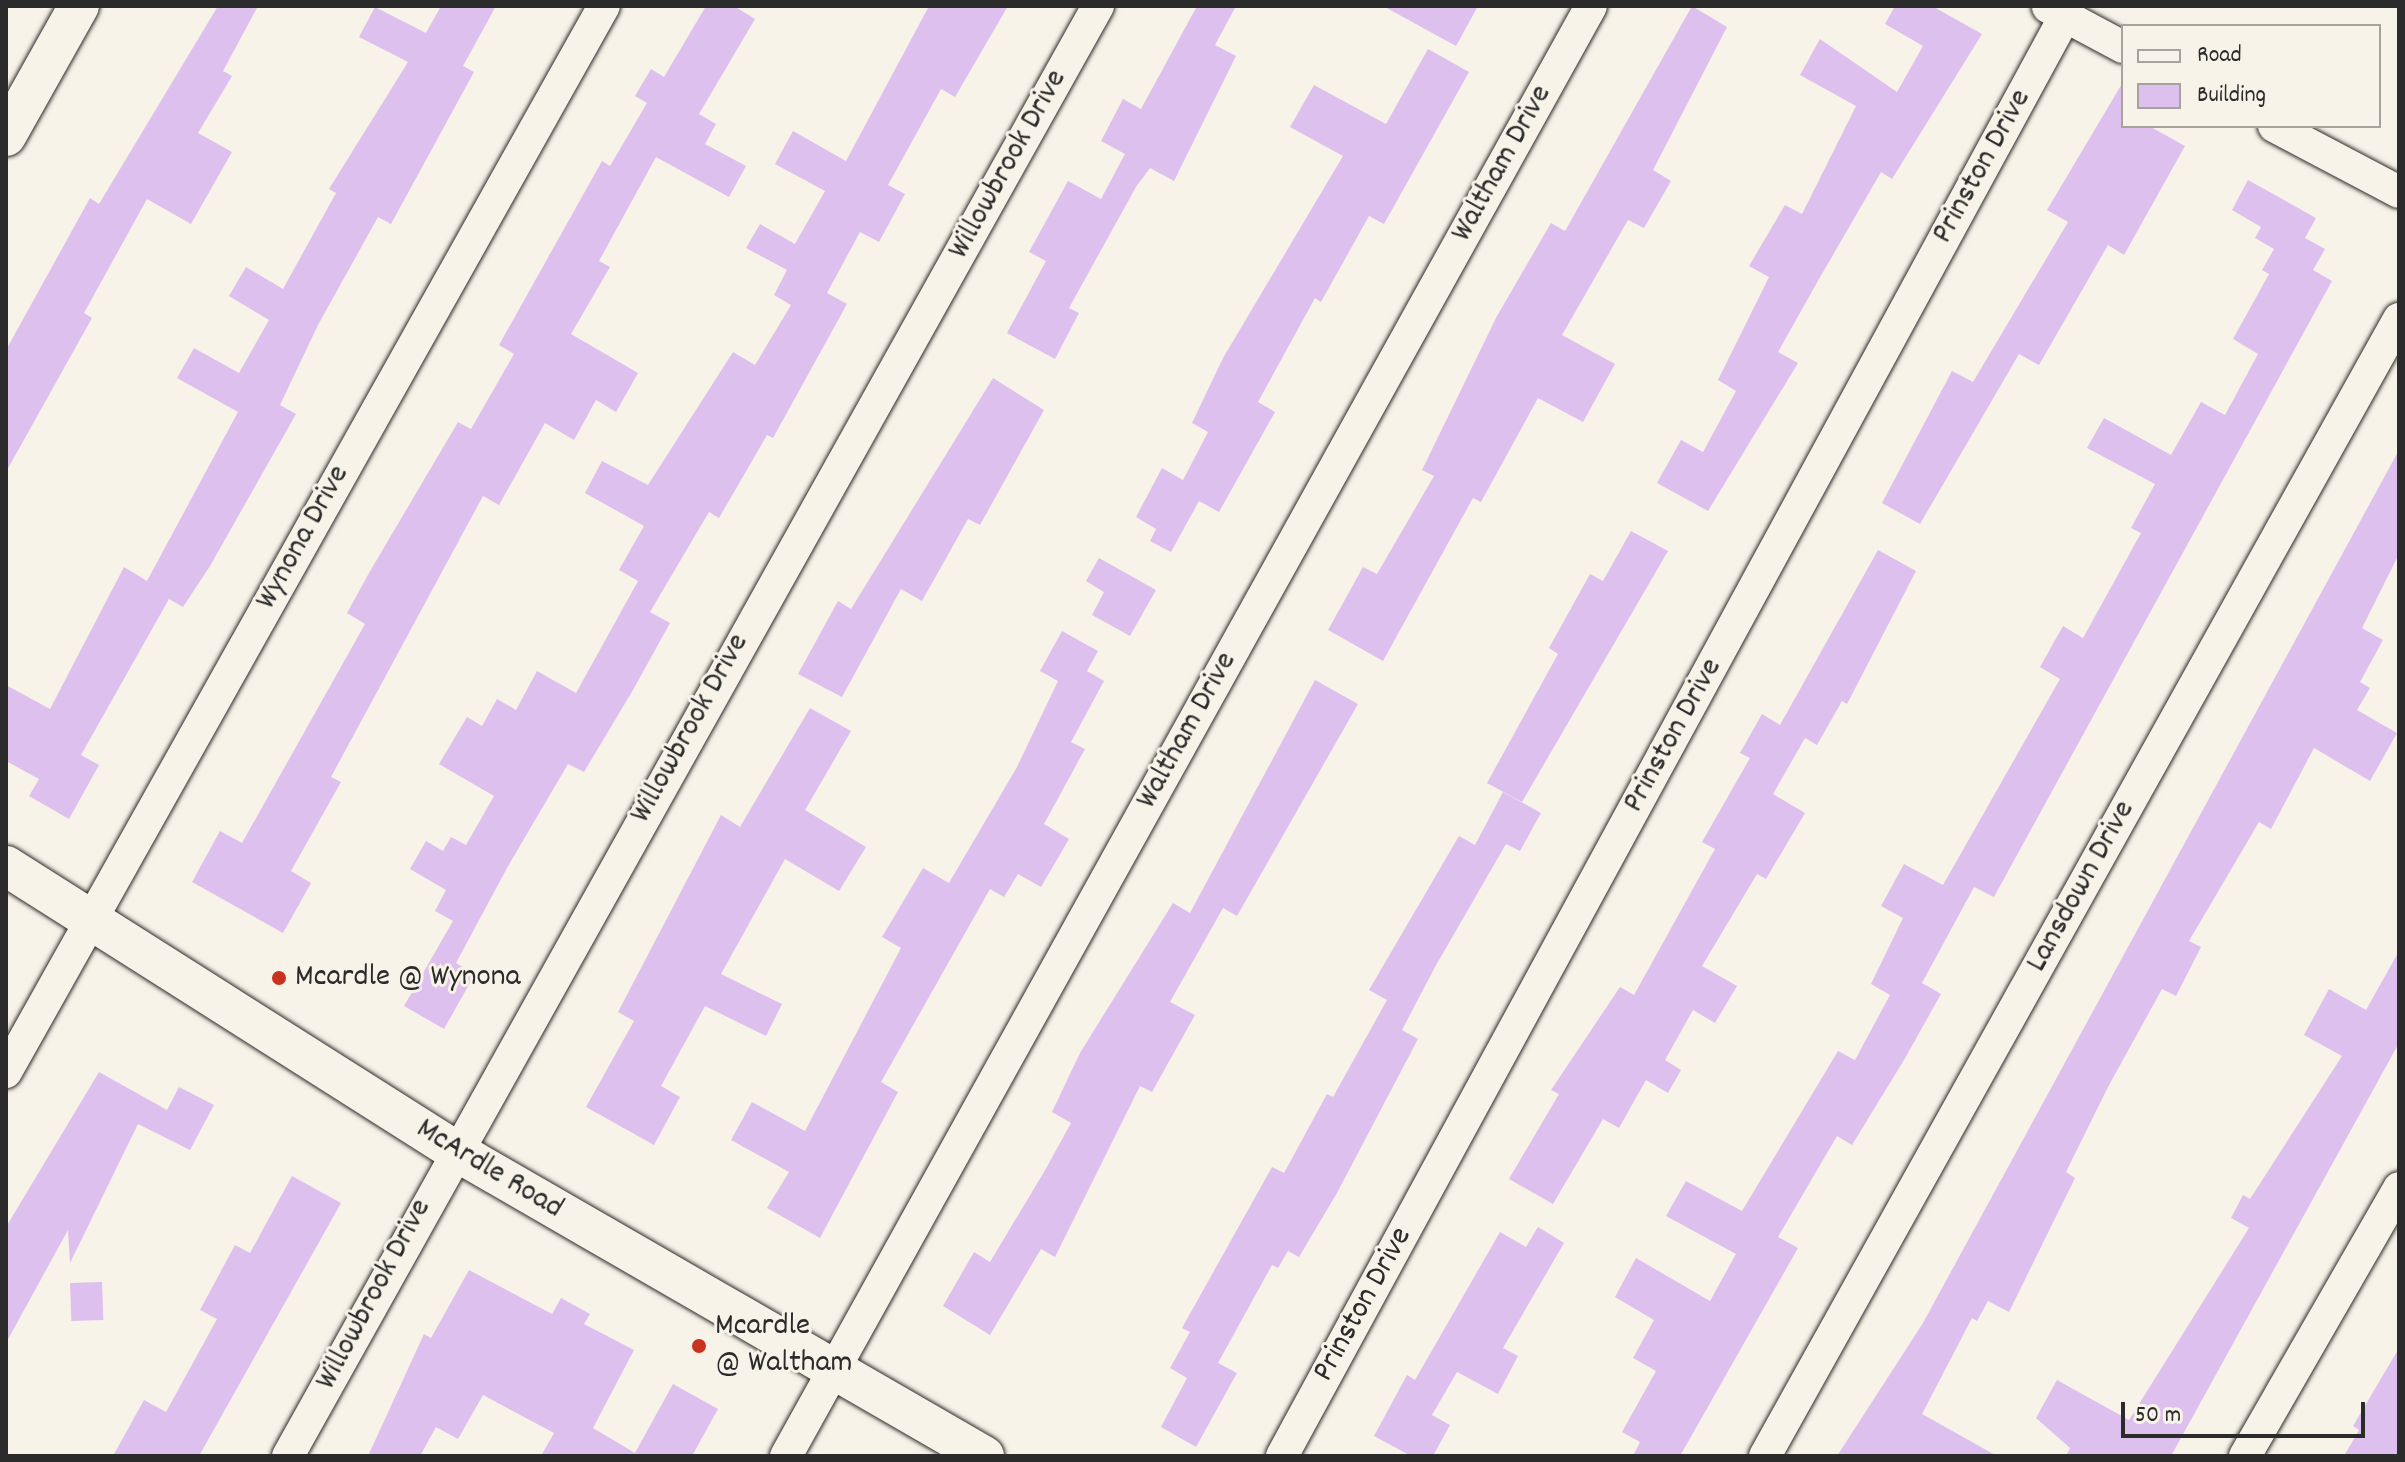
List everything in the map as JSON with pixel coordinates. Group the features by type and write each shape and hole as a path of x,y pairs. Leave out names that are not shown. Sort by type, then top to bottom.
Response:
{"main road":[{"path":"6,136 79,6"},
{"name":"McArdle Road","path":"6,866 91,917 454,1150 833,1373 984,1456"}],"street":[{"name":"Wynona Drive","path":"6,1072 604,6"},
{"name":"Willowbrook Drive","path":"288,1456 454,1150 1098,6"},
{"name":"Waltham Drive","path":"786,1456 1591,6"},
{"path":"2056,11 2121,46"},
{"name":"Prinston Drive","path":"1282,1456 2056,11"},
{"path":"2278,128 2399,192"},
{"name":"Lansdown Drive","path":"1765,1456 2399,319"},
{"path":"2245,1456 2399,1188"}],"building":[{"path":"218,6 258,6 223,71 232,76 198,133 232,152 191,224 147,199 84,313 92,318 6,472 6,350 90,198 99,204"},
{"path":"441,6 496,6 463,66 474,72 391,224 378,217 318,325 280,405 296,414 210,566 183,607 169,599 81,755 99,765 69,819 29,796 39,779 6,761 6,685 50,709 124,567 147,581 238,412 177,378 194,348 239,373 269,320 229,296 246,267 283,289 336,193 329,189 408,62 359,37 375,7 426,33"},
{"path":"706,6 734,6 755,19 699,114 716,124 705,144 746,166 729,197 656,157 599,261 610,267 571,334 638,373 616,412 596,400 574,440 545,423 499,505 483,496 331,777 341,782 291,871 311,883 283,933 192,882 220,831 242,843 365,624 347,613 369,573 458,422 471,429 514,354 499,345 602,161 610,166 647,103 635,96 651,69 664,77"},
{"path":"929,6 1008,6 955,97 941,89 888,185 905,194 879,242 860,232 827,293 847,304 773,438 767,435 719,518 709,512 650,612 670,623 633,690 584,772 568,764 507,868 456,963 475,974 444,1029 404,1006 453,921 435,911 446,890 410,869 426,841 443,851 451,837 466,845 494,796 439,764 467,717 482,726 497,699 516,710 537,671 576,693 638,581 619,570 644,526 585,493 602,461 648,485 733,352 755,365 791,305 774,295 787,270 746,248 760,224 795,244 825,191 775,164 793,131 846,161"},
{"path":"1197,6 1236,6 1215,45 1236,56 1174,181 1150,168 1136,187 1069,308 1079,313 1055,359 1007,333 1046,261 1029,252 1068,181 1101,199 1125,154 1101,141 1123,99 1141,109"},
{"path":"1383,6 1478,6 1456,46"},
{"path":"1692,6 1727,27 1653,170 1671,181 1644,228 1628,220 1562,335 1615,364 1583,422 1538,398 1481,502 1473,498 1383,661 1328,630 1363,567 1377,574 1434,476 1422,470 1497,316 1551,223 1565,231"},
{"path":"1895,6 1932,6 1982,34 1892,179 1881,172 1819,279 1778,352 1798,363 1708,511 1657,483 1681,440 1703,452 1736,391 1718,380 1769,277 1749,266 1785,205 1802,214 1856,106 1800,75 1820,39 1897,92 1923,46 1885,24"},
{"path":"1428,49 1469,72 1384,224 1369,216 1321,302 1315,298 1258,402 1275,412 1219,512 1199,501 1171,552 1150,541 1156,529 1136,517 1162,468 1183,480 1208,432 1192,423 1223,358 1343,156 1290,127 1314,85 1386,124"},
{"path":"2121,85 2121,128 2153,128 2185,146 2124,255 2108,245 2039,365 2019,354 1920,524 1882,503 1952,371 1973,382 2068,222 2047,210"},
{"path":"2248,180 2316,218 2305,238 2325,249 2313,270 2332,281 1994,897 1974,887 1922,983 1941,994 1904,1060 1852,1145 1837,1136 1778,1237 1798,1248 1680,1456 1633,1456 1640,1442 1622,1432 1656,1371 1633,1358 1654,1320 1615,1297 1636,1258 1710,1301 1736,1254 1666,1216 1686,1181 1742,1211 1838,1051 1855,1060 1890,995 1871,984 1903,918 1881,906 1904,864 1943,885 2060,679 2040,667 2063,626 2083,638 2141,533 2131,528 2155,484 2087,448 2104,418 2171,455 2201,402 2225,415 2258,354 2233,339 2269,274 2262,270 2274,249 2255,238 2261,227 2232,210"},
{"path":"993,378 1044,410 980,525 968,519 922,601 901,589 842,697 798,674 838,601 851,609"},
{"path":"2399,450 2399,554 2362,628 2383,640 2360,682 2370,688 2357,710 2397,733 2370,781 2314,748 2271,829 2259,822 2189,941 2201,947 2176,996 2162,989 2108,1087 2066,1172 2075,1178 2009,1312 1988,1301 1977,1321 1972,1318 1922,1414 1997,1456 1837,1456 1923,1323"},
{"path":"1631,531 1668,551 1522,802 1487,783 1558,654 1549,648 1590,574 1603,581"},
{"path":"1878,550 1916,571 1847,704 1842,701 1817,745 1805,738 1773,794 1805,813 1766,879 1757,874 1702,966 1737,986 1715,1023 1693,1010 1665,1060 1681,1070 1668,1093 1646,1080 1619,1128 1603,1119 1553,1204 1509,1179 1559,1094 1551,1090 1620,987 1634,995 1715,849 1702,842 1750,758 1740,753 1762,714 1780,725"},
{"path":"1099,558 1156,590 1130,636 1092,615 1104,592 1086,581"},
{"path":"1062,631 1098,651 1087,671 1104,681 1071,742 1085,749 1044,824 1069,839 1041,887 1018,874 1004,897 990,889 881,1082 898,1092 820,1238 767,1208 789,1172 731,1140 752,1102 805,1131 901,948 882,937 923,868 949,883 1017,767 1058,681 1040,671"},
{"path":"1315,680 1358,704 1237,916 1223,908 1170,1002 1195,1015 1152,1092 1140,1086 1055,1257 1041,1249 990,1335 943,1306 974,1252 990,1262 1044,1172 1071,1123 1052,1112 1080,1053 1173,903 1190,913"},
{"path":"810,708 851,731 805,810 866,847 839,891 785,859 721,974 782,1004 766,1036 705,1006 661,1086 680,1097 654,1145 586,1107 634,1021 618,1012 721,815 740,827"},
{"path":"1503,792 1541,813 1520,851 1506,844 1435,967 1402,1030 1418,1039 1337,1193 1299,1257 1288,1251 1278,1268 1272,1265 1218,1363 1237,1373 1196,1447 1161,1427 1187,1378 1170,1368 1190,1332 1182,1328 1272,1167 1284,1173 1327,1094 1333,1097 1387,1000 1369,990 1459,836 1475,845"},
{"path":"2399,951 2399,1043 2171,1456 2066,1456 2070,1448 2036,1418 2057,1380 2129,1420 2249,1228 2231,1218 2243,1195 2250,1199 2342,1056 2304,1035 2329,989 2366,1010"},
{"path":"99,1072 167,1110 179,1087 214,1105 190,1150 138,1124 70,1263 68,1230 6,1343 6,1227"},
{"path":"292,1176 341,1203 199,1456 113,1456 144,1400 166,1412 217,1319 200,1310 235,1245 250,1253"},
{"path":"1538,1227 1564,1243 1503,1348 1518,1356 1498,1394 1457,1372 1432,1415 1450,1425 1433,1456 1411,1456 1374,1436 1407,1375 1415,1380 1500,1232 1526,1247"},
{"path":"469,1270 552,1314 561,1298 590,1314 584,1324 634,1350 593,1428 635,1453 673,1384 718,1409 692,1456 541,1456 554,1433 483,1395 458,1439 436,1427 420,1456 368,1456 424,1334 431,1338"},
{"path":"102,1282 103,1320 71,1321 70,1283"},
{"path":"2399,1348 2399,1456 2344,1456 2359,1430 2353,1426"}],"place":[{"name":"Mcardle @ Wynona","path":"279,978"},
{"name":"Mcardle @ Waltham","path":"699,1346"}]}
